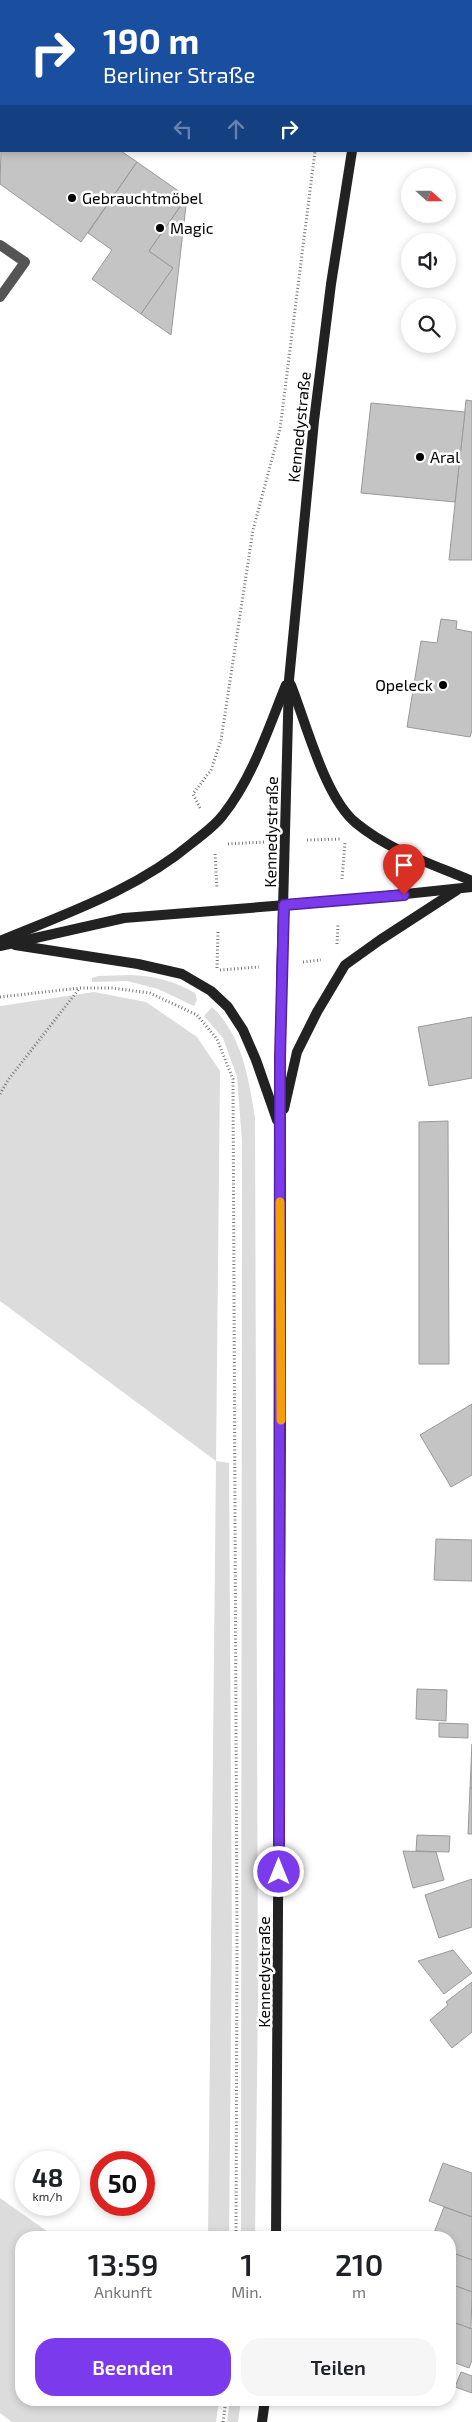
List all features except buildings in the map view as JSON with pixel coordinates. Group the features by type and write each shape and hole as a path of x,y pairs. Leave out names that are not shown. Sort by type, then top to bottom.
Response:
{"main road":[{"name":"Kennedystraße","path":"276,2231 281,1434 281,964 289,680 316,403 331,284 352,152"},
{"path":"3,944 116,893 170,861 223,816 242,787 289,680"},
{"path":"289,680 324,774 335,798 354,822 385,843 411,857 472,881"},
{"path":"3,944 124,918 458,890 472,887"},
{"path":"280,1130 297,1052 317,1012 345,965 458,890"},
{"path":"3,944 138,964 182,974 211,991 228,1007 242,1030 256,1060 280,1130"},
{"path":"262,2422 264,2406"}],"lane":[{"path":"0,246 25,262 0,297"}],"path":[{"path":"197,1015 211,991 217,971 218,910 214,845 210,828 193,794 211,770 221,740 253,530 280,429 315,152"},
{"path":"0,997 80,988 112,988 150,993 197,1015 217,1039 233,1079 237,1928 236,2231"},
{"path":"0,1094 8,1080 80,988"},
{"path":"223,2422 225,2406"}],"shaded area":[{"path":"130,975 172,982 195,993 197,1000 194,1006 158,989 127,981 92,982 92,978 98,976"},
{"path":"94,992 146,1002 197,1037 220,1071 216,1461 0,1301 0,1006"},
{"path":"212,1007 231,1031 247,1073 255,1118 258,2002 255,2231 241,2231 242,1141 237,1077 223,1038 204,1016"},
{"path":"216,1461 229,1463 232,1938 229,2231 208,2231"},
{"path":"0,2198 15,2209 15,2216 25,2216 47,2231 15,2231 15,2406 218,2406 216,2422 12,2422 0,2413"},
{"path":"229,2406 240,2406 238,2422 227,2422"}],"slow traffic":[{"path":"280,1202 281,1420"}],"place":[{"name":"Gebrauchtmöbel","path":"72,198"},
{"name":"Magic","path":"160,228"},
{"name":"Aral","path":"420,457"},
{"name":"Opeleck","path":"443,685"}],"route":[{"path":"279,1872 280,1057 284,905 404,895"}]}
